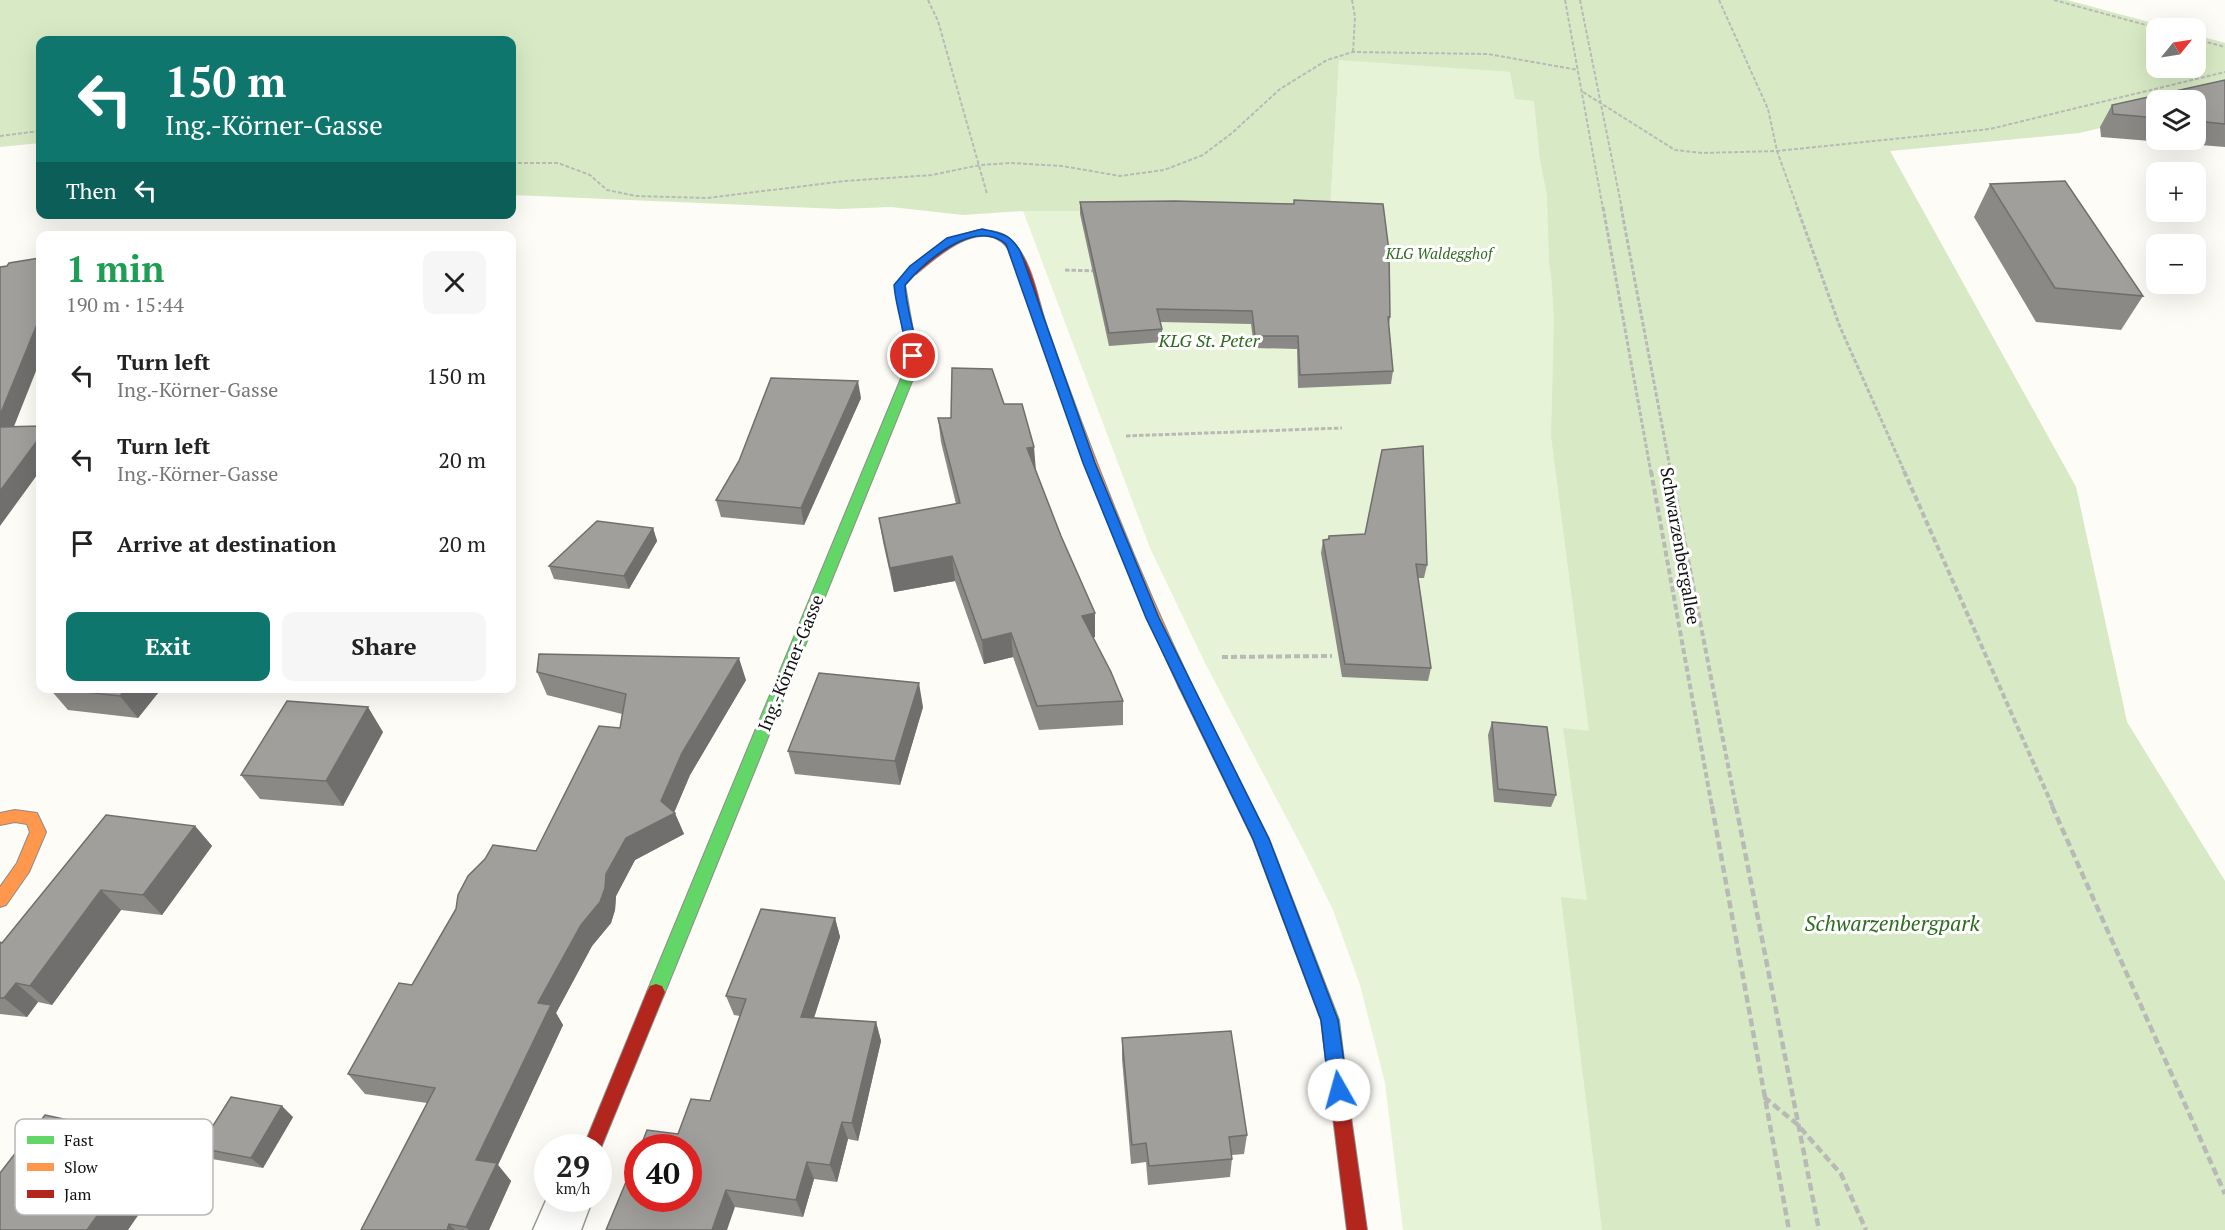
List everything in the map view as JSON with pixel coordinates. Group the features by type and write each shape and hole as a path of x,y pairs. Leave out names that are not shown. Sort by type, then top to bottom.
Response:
{"street":[{"name":"Ing.-Körner-Gasse","path":"598,1134 911,369 911,337 901,303 900,285 913,268 951,241 982,232 1002,236"},
{"path":"1002,236 1016,253 1089,463 1152,618 1261,839 1330,1020 1357,1230"},
{"path":"0,819 15,816 32,818 38,832 23,867 0,900"},
{"path":"558,1230 565,1212"}],"path":[{"path":"928,0 938,21 980,165 990,208 1002,236"},
{"path":"1352,0 1355,18 1353,52"},
{"name":"Schwarzenbergallee","path":"1565,0 1788,1230"},
{"path":"1580,0 1602,102 1659,411 1819,1230"},
{"path":"1719,0 1768,109 1777,151 1840,327 2225,1194"},
{"path":"2054,0 2146,25"},
{"path":"2206,42 2225,47"},
{"path":"516,163 558,163 590,175 607,190 636,196 707,198 845,181 932,175 980,165 1011,163 1062,166 1120,176 1164,171 1203,155 1232,133 1280,89 1327,60 1353,52 1488,54 1578,70"},
{"path":"1583,92 1676,150 1702,153 1777,151 1990,129 2225,72"},
{"path":"0,136 36,132"},
{"path":"1058,270 1104,271"},
{"path":"1120,436 1342,428"},
{"path":"1214,657 1332,656"},
{"path":"1764,1097 1797,1124 1841,1174 1866,1230"}],"green space":[{"name":"Schwarzenbergpark","path":"0,0 2067,0 2146,21 2146,78 2206,78 2206,38 2225,43 2225,100 2206,100 2206,90 2146,90 2146,118 2079,133 1890,151 2076,487 2127,722 2225,881 2225,1230 1602,1230 1561,897 1587,900 1563,728 1589,731 1551,436 1554,319 1547,195 1540,160 1534,101 1515,99 1510,72 1339,60 1330,211 1023,211 963,215 891,207 839,209 516,195 516,36 36,36 36,143 0,147"},
{"name":"Schwarzenbergpark","path":"2067,0 2146,21 2146,78 2206,78 2206,38 2225,43 2201,90 2146,90 2146,105 2079,133 1890,151 2076,487 2127,722 2225,881 2225,1230 1403,1230 1385,1083 1360,985 1333,910 1205,663 1150,548 1023,211 1330,211 1339,59 1565,76"}],"building":[{"path":"2225,80 2225,124 2206,122 2206,90 2180,90"},
{"path":"2146,97 2146,117 2113,114 2112,105"},
{"path":"2065,181 2143,296 2055,288 1990,184"},
{"path":"1294,200 1383,204 1389,251 1390,317 1388,317 1393,371 1300,375 1298,336 1255,336 1252,311 1157,309 1162,329 1109,333 1080,202 1175,201 1294,204"},
{"path":"36,259 36,327 0,415 0,267 7,266 9,263"},
{"path":"952,368 992,369 1004,404 1022,404 1034,447 1027,448 1061,536 1095,613 1082,616 1123,701 1037,706 1011,633 982,640 952,556 890,568 879,518 960,503 938,418 951,418"},
{"path":"771,378 858,381 801,508 716,500 739,461"},
{"path":"36,426 36,442 0,491 0,427"},
{"path":"1423,446 1427,565 1416,564 1431,668 1345,664 1323,540 1329,539 1329,536 1365,534 1382,450"},
{"path":"597,521 653,528 624,576 549,566"},
{"path":"539,654 739,658 682,753 661,801 675,813 626,838 606,874 605,888 600,902 581,925 538,1003 551,1005 476,1160 497,1163 466,1227 449,1224 447,1230 361,1230 435,1088 348,1074 399,983 412,985 456,909 458,895 468,876 485,859 493,845 536,851 599,726 620,728 626,694 537,672"},
{"path":"819,673 919,683 895,761 788,751"},
{"path":"93,693 123,693 120,696"},
{"path":"287,701 368,707 326,781 241,775"},
{"path":"1492,722 1547,727 1556,795 1498,789"},
{"path":"106,815 195,826 143,895 101,890 30,986 16,983 4,998 0,998 0,942 2,943"},
{"path":"761,909 835,918 801,1017 876,1022 852,1123 842,1122 830,1165 807,1162 796,1200 726,1190 712,1230 606,1230 624,1187 624,1212 702,1212 702,1134 678,1134 691,1099 710,1101 746,999 726,996"},
{"path":"1231,1031 1247,1135 1229,1137 1232,1159 1149,1166 1146,1143 1132,1145 1122,1038"},
{"path":"231,1097 282,1106 251,1158 213,1151 213,1126"},
{"path":"45,1115 64,1119 42,1119"},
{"path":"647,1130 678,1134 645,1134"},
{"path":"15,1154 15,1215 98,1215 87,1230 0,1230 0,1173"}],"traffic: fast":[{"path":"656,992 911,369 911,348 900,285 912,272"},
{"path":"1185,685 1261,839 1330,1020 1342,1117"}],"traffic: slow":[{"path":"1041,324 1107,507 1144,597 1185,685"},
{"path":"0,819 15,816 32,818 38,832 23,867 0,900"}],"traffic: jam":[{"path":"912,272 935,253 964,237 979,233 993,234 1006,240 1016,254 1027,279 1041,324"},
{"path":"598,1134 656,992"},
{"path":"1342,1117 1357,1230"}],"route":[{"path":"913,356 911,337 901,303 900,285 913,268 951,241 982,232 1002,236 1016,253 1089,463 1152,618 1261,839 1330,1020 1339,1090"}],"park label":[{"name":"KLG Waldegghof","path":"1439,254"},
{"name":"KLG St. Peter","path":"1209,341"}]}
